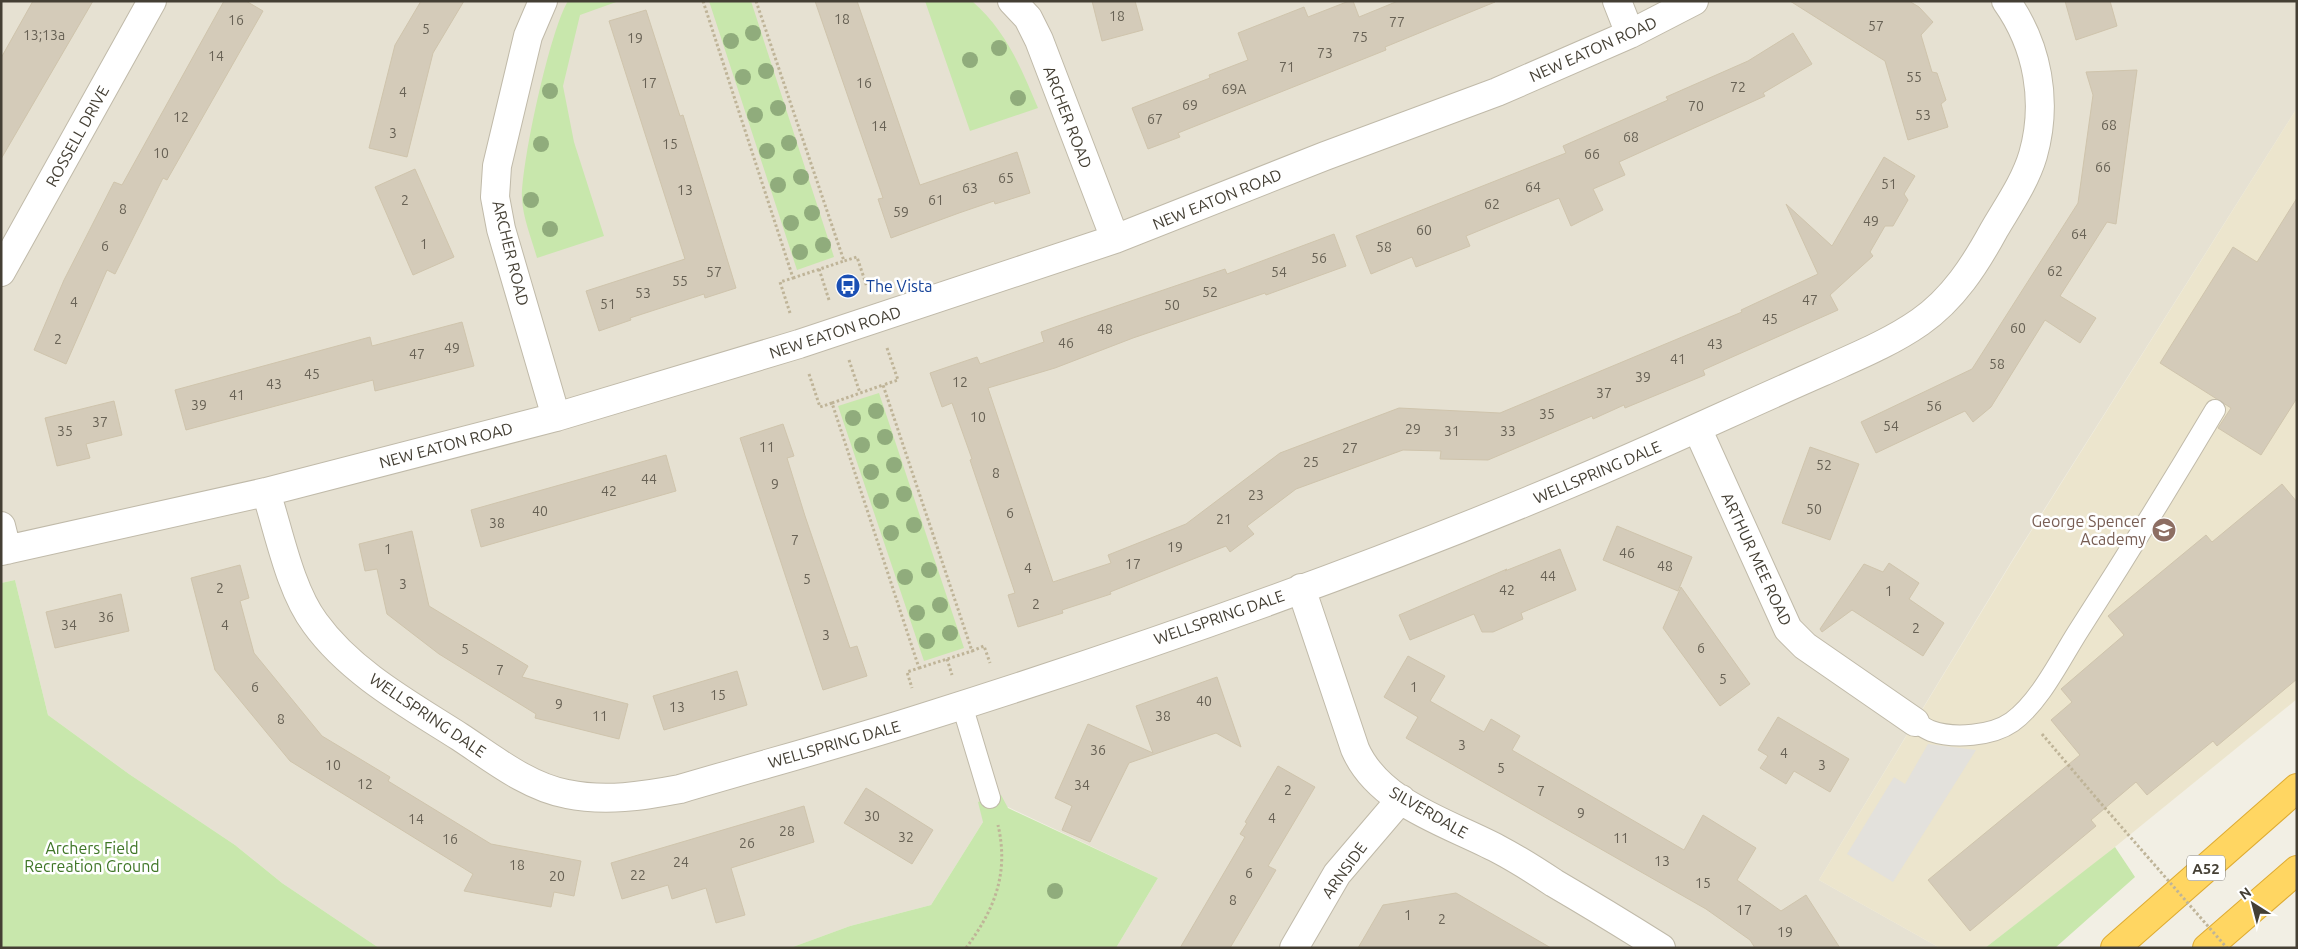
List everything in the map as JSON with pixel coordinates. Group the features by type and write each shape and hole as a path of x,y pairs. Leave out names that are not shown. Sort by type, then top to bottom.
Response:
{"highway":[{"name":"A52","path":"2115,948 2297,788"},
{"path":"2207,948 2297,870"}],"street":[{"name":"ROSSELL DRIVE","path":"1,272 152,1"},
{"name":"ARCHER ROAD","path":"543,1 528,36 497,166 495,197 501,229 556,417"},
{"name":"ARCHER ROAD","path":"1012,1 1028,18 1039,40 1115,239"},
{"path":"1617,1 1630,34"},
{"name":"NEW EATON ROAD","path":"3,542 266,492 556,417 799,344 1115,239 1326,156 1497,92 1630,34 1694,1"},
{"name":"WELLSPRING DALE","path":"266,492 299,596 315,623 338,648 382,687 505,767 536,783 566,794 599,798 639,796 680,789 922,718 1301,588 1480,521 1697,428 1898,336 1922,321 1948,299 1974,267 2022,183 2032,156 2040,121 2039,82 2031,45 2006,1"},
{"name":"ARTHUR MEE ROAD","path":"1697,428 1788,629 1805,646 1914,722"},
{"name":"SILVERDALE","path":"1301,588 1360,760 1376,781 1401,799 1445,825 1498,849 1662,948"},
{"name":"ARNSIDE","path":"1294,948 1337,874 1401,799"}],"lane":[{"path":"1914,722 1932,731 1956,735 1973,734 2003,727 2024,712 2046,683 2134,544 2215,410"},
{"path":"962,705 990,798"}],"path":[{"path":"703,1 793,278"},
{"path":"756,1 844,261"},
{"path":"857,257 898,380 820,407 780,282 844,261 857,257"},
{"path":"883,385 972,651"},
{"path":"832,403 919,668"},
{"path":"922,718 907,672 984,646 1000,692"},
{"path":"2024,712 2227,948"},
{"path":"966,948 989,910 1001,879 1002,844 990,798"}],"shaded area":[{"path":"1,1 2297,1 2297,108 2013,559 1819,880 1940,948 1116,948 1158,878 1008,807 983,822 931,905 850,926 790,948 379,948 282,883 235,845 129,774 48,715 15,580 1,583"},
{"name":"George Spencer Academy","path":"2297,108 2297,699 2089,868 1985,948 1940,948 1819,880 2013,560"},
{"path":"1928,744 1976,750 1893,882 1847,854 1894,777 1905,784"}],"green space":[{"path":"568,1 619,1 580,15 563,86 574,142 604,236 537,258 524,214 522,199 526,157 545,67 561,16"},
{"path":"709,1 751,1 834,257 797,270"},
{"path":"925,1 972,1 1004,37 1038,108 970,131"},
{"path":"879,393 964,648 924,661 838,406"},
{"name":"Archers Field Recreation Ground","path":"15,580 48,715 129,774 235,845 282,883 379,948 1,948 1,583"},
{"path":"1001,795 1008,808 1158,878 1116,948 790,948 850,926 931,905 983,822 978,802"},
{"path":"2115,847 2135,877 2055,948 1985,948"}],"building":[{"path":"33,1 93,1 1,159 1,58"},
{"path":"224,1 246,1 263,11 167,180 163,178 115,274 107,270 66,364 34,350 64,280 114,182 122,185"},
{"path":"421,1 464,1 433,53 407,157 369,148 395,45"},
{"path":"815,1 857,1 920,185 1017,152 1030,193 995,204 994,201 891,238 878,199 883,198"},
{"path":"1092,1 1135,1 1143,30 1102,41"},
{"path":"1353,1 1359,17 1398,1 1495,2 1385,47 1386,50 1178,133 1180,137 1148,149 1132,108 1210,78 1209,75 1248,60 1238,33 1304,7 1308,17"},
{"path":"1790,1 1909,1 1919,7 1933,22 1921,35 1932,72 1937,73 1946,100 1941,104 1948,127 1908,140 1885,61"},
{"path":"2065,1 2110,1 2117,26 2076,40"},
{"path":"646,10 680,116 683,115 736,288 705,298 704,294 630,318 631,320 599,331 586,291 685,259 609,21"},
{"path":"1793,33 1812,64 1763,93 1765,96 1619,162 1625,175 1593,189 1603,210 1571,226 1559,198 1466,236 1470,246 1416,267 1412,257 1371,274 1356,236 1566,153 1563,146 1668,100 1666,97 1748,61"},
{"path":"2137,70 2116,224 2107,222 2060,296 2096,318 2080,343 2045,320 1991,407 1973,422 1965,411 1876,453 1861,422 1972,369 2078,203 2093,95 2086,72"},
{"path":"1884,157 1915,176 1904,194 1908,200 1893,226 1885,226 1870,252 1873,256 1830,295 1838,310 1703,370 1705,375 1625,408 1624,405 1593,419 1592,416 1488,460 1440,459 1441,451 1403,450 1296,489 1247,526 1254,534 1230,552 1226,546 1110,592 1111,594 1062,610 1063,613 1018,627 1008,595 1015,593 970,460 972,459 952,403 942,407 930,373 977,357 980,364 1044,342 1041,332 1225,269 1227,274 1334,234 1346,266 1266,295 1265,293 1133,338 1055,368 988,388 1053,582 1111,563 1108,555 1186,524 1280,453 1399,408 1500,413 1742,312 1741,310 1818,274 1786,204 1832,246"},
{"path":"415,169 454,257 413,275 375,187"},
{"path":"2297,198 2297,398 2261,455 2218,428 2231,408 2160,363 2233,247 2257,262"},
{"path":"462,322 474,366 375,391 373,380 186,430 175,390 370,337 372,346"},
{"path":"114,401 122,435 86,444 90,458 57,466 45,418"},
{"path":"783,424 794,456 787,458 805,516 850,648 857,646 867,676 823,690 740,438"},
{"path":"1810,447 1859,464 1830,540 1782,523"},
{"path":"666,455 676,491 481,547 471,510"},
{"path":"2282,484 2297,502 2297,679 2217,746 2213,741 2147,795 2136,782 2091,820 2096,826 1970,931 1928,880 2080,755 2051,720 2072,702 2061,689 2124,635 2108,616 2206,535 2212,542"},
{"path":"1617,526 1692,557 1678,591 1603,560"},
{"path":"412,531 429,606 528,666 522,677 628,704 619,739 535,718 536,714 439,654 387,614 377,569 365,571 359,544"},
{"path":"1560,549 1576,590 1521,613 1523,619 1493,632 1482,632 1474,614 1410,640 1399,615 1507,569 1505,571"},
{"path":"1889,563 1919,583 1909,599 1944,623 1923,656 1852,610 1822,632 1820,629 1864,564 1883,572"},
{"path":"240,565 249,598 240,601 254,653 322,736 390,777 388,781 491,844 581,861 574,896 554,892 551,907 464,891 473,874 290,761 215,670 191,578"},
{"path":"1681,587 1750,684 1720,706 1663,628"},
{"path":"121,594 129,631 55,648 46,612"},
{"path":"1408,656 1445,676 1430,701 1484,732 1491,719 1520,736 1512,750 1684,850 1703,815 1756,848 1737,880 1781,911 1806,895 1840,948 1755,948 1750,940 1706,909 1406,738 1418,717 1384,697"},
{"path":"737,671 747,705 664,730 653,696"},
{"path":"1217,677 1241,747 1216,733 1129,763 1090,842 1062,830 1072,806 1055,798 1088,724 1153,753 1136,706"},
{"path":"1778,717 1849,759 1830,792 1794,771 1786,784 1760,768 1768,756 1758,750"},
{"path":"1278,766 1315,787 1268,866 1276,870 1230,948 1180,948 1245,837 1240,834 1247,823 1245,822"},
{"path":"866,788 933,830 912,864 844,823"},
{"path":"804,806 814,842 731,868 745,915 716,923 706,888 672,899 668,885 622,899 611,863"},
{"path":"1456,893 1551,948 1358,948 1383,905"}],"place":[{"name":"The Vista","path":"848,286"},
{"name":"George Spencer Academy","path":"2164,530"}]}
